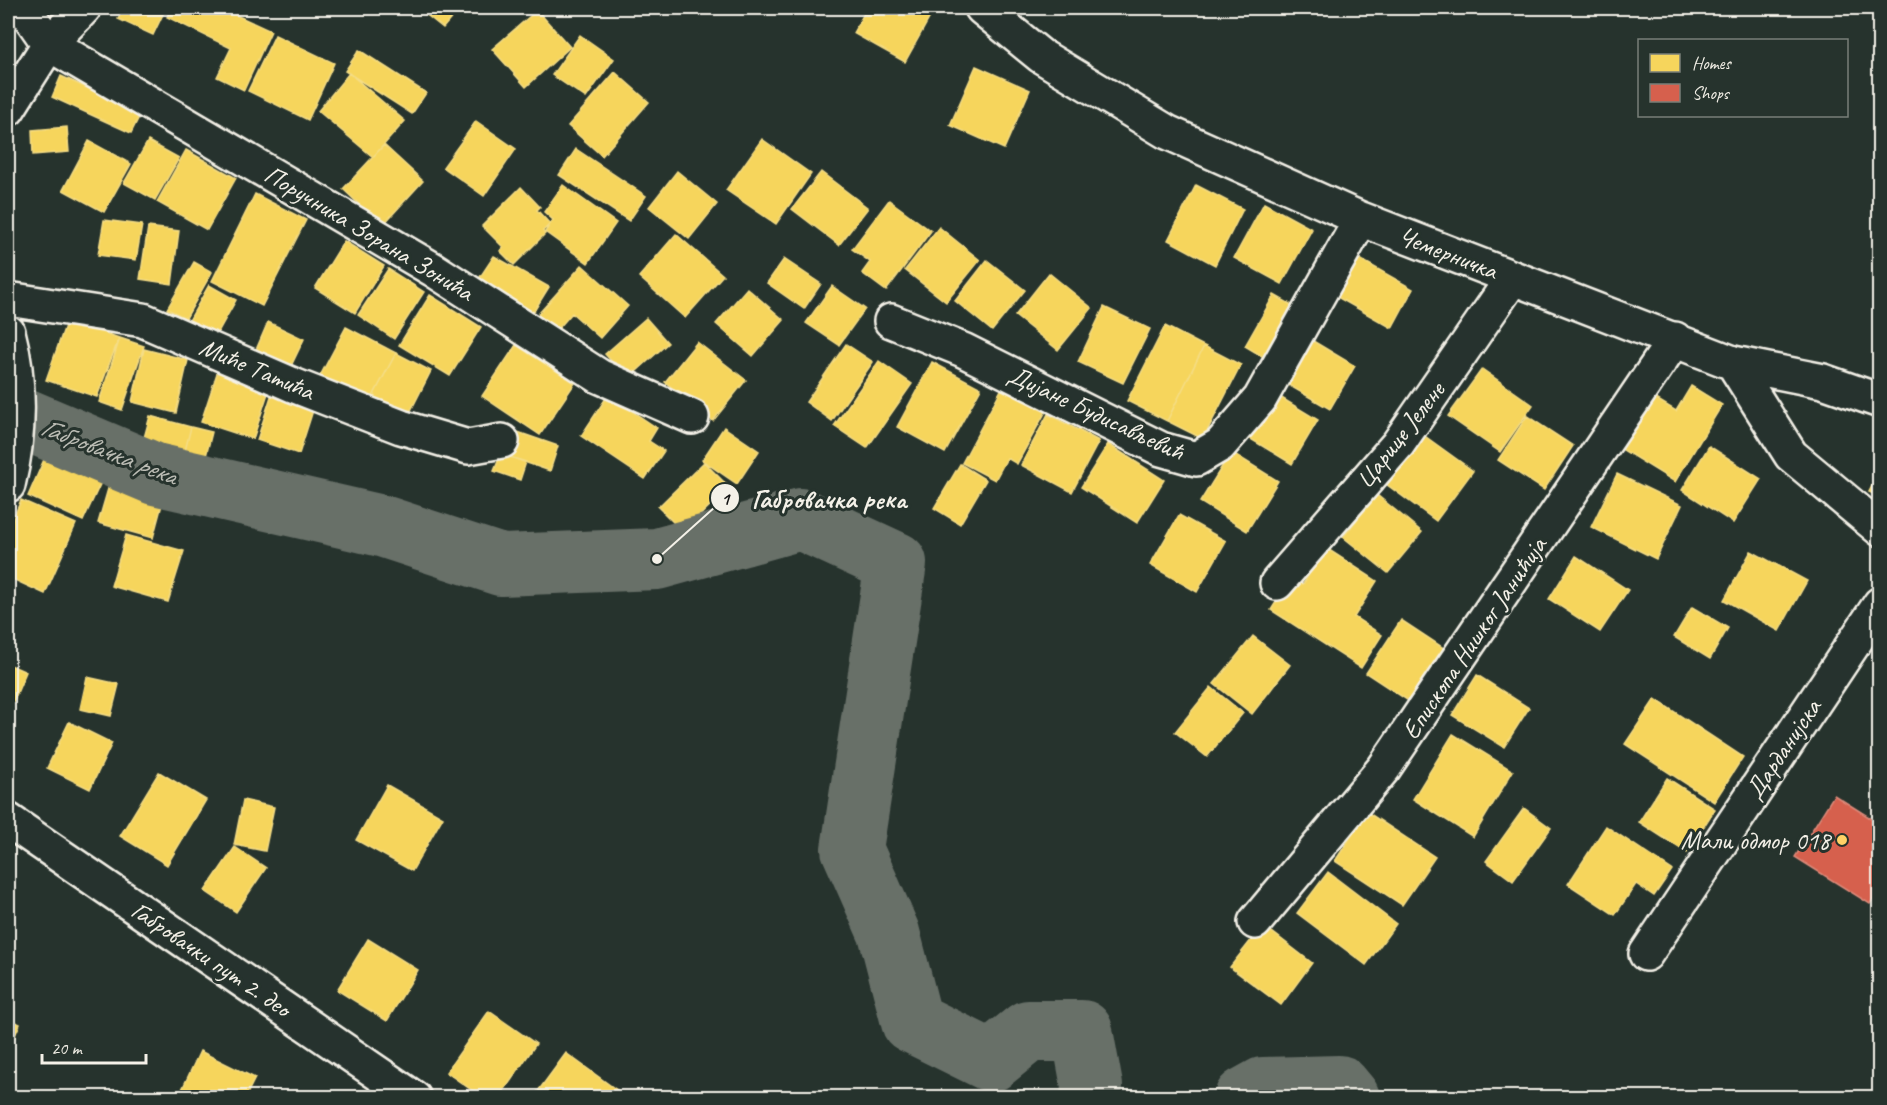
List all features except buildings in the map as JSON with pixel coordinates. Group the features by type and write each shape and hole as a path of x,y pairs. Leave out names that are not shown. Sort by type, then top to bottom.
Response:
{"street":[{"path":"24,8 49,44"},
{"path":"8,109 49,44 84,8"},
{"name":"Чемерничка","path":"982,8 1041,56 1167,132 1360,219 1733,363 1823,381 1880,401"},
{"name":"Поручника Зорана Зонића","path":"49,44 434,270 599,376 693,417"},
{"name":"Дијане Будисављевић","path":"891,321 963,350 1161,449 1196,459 1220,445 1260,399 1360,219"},
{"name":"Царице Јелене","path":"1277,583 1398,444 1512,279"},
{"name":"Миће Татића","path":"8,299 143,320 293,385 401,427 468,447 502,441"},
{"path":"8,332 16,363 16,453 8,485"},
{"name":"Епископа Нишког Јанићија","path":"1255,922 1384,768 1675,339"},
{"path":"1733,363 1791,455 1880,529"},
{"name":"Дарданијска","path":"1646,954 1880,604"},
{"name":"Габровачки пут 2. део","path":"8,820 414,1098"}],"waterway":[{"name":"Габровачка река","path":"8,412 155,474 382,526 501,565 657,559 801,519 896,563 852,849 889,933 912,1022 991,1061 1028,1031 1082,1031 1092,1086 1091,1098"},
{"name":"Габровачка река","path":"1245,1098 1263,1088 1339,1086 1349,1098"}],"place":[{"name":"Габровачка река","path":"657,559"},
{"name":"Мали одмор 018","path":"1842,840"}]}
